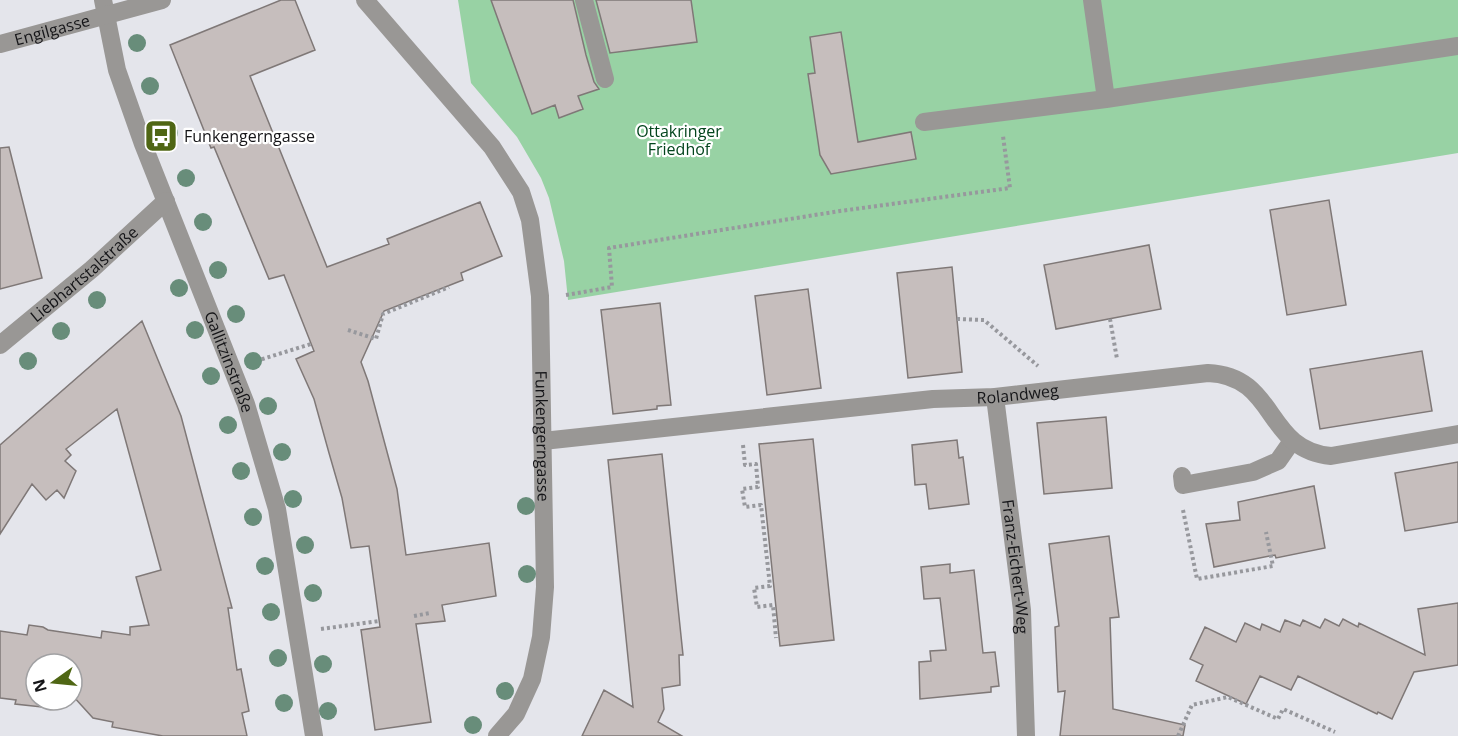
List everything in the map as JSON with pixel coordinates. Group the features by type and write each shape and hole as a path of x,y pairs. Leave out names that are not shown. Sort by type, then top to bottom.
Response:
{"street":[{"name":"Engilgasse","path":"0,44 104,8 162,0"},
{"name":"Funkengerngasse","path":"365,0 492,147 520,192 530,220 540,296 545,587 541,637 532,680 516,714 496,736"},
{"path":"584,0 605,80"},
{"path":"1092,0 1106,99"},
{"name":"Gallitzinstraße","path":"104,8 117,70 143,144 246,404 277,509 314,736"},
{"path":"924,123 1106,99 1458,46"},
{"name":"Liebhartstalstraße","path":"0,345 92,269 166,201"},
{"name":"Rolandweg","path":"543,441 933,399 995,397 1219,373 1240,380 1251,388 1292,441 1309,452 1331,456 1458,434"},
{"name":"Franz-Eichert-Weg","path":"995,397 1022,610 1026,736"},
{"path":"1182,481 1253,472 1278,461 1292,441"}],"path":[{"path":"567,295 612,287 609,248 840,211 1010,188 1000,112"},
{"path":"348,330 376,339 383,314 448,287"},
{"path":"957,319 984,320 1042,369"},
{"path":"1110,319 1117,360"},
{"path":"232,368 311,344"},
{"path":"740,420 745,465 756,464 758,487 742,489 744,507 761,505 770,586 754,588 757,607 773,605 776,638"},
{"path":"1182,481 1181,498 1197,579 1273,566 1266,532"},
{"path":"414,616 430,613"},
{"path":"297,633 379,621"},
{"path":"1178,736 1192,705 1228,697 1278,719 1284,709 1335,732"}],"green space":[{"name":"Ottakringer Friedhof","path":"458,0 1458,0 1458,153 568,300 564,261 549,198 541,178 517,137 471,83"}],"building":[{"path":"281,0 295,0 315,50 250,76 327,267 389,244 387,239 480,202 502,256 461,273 463,280 384,311 361,362 397,489 406,555 489,543 496,596 442,605 445,621 416,624 431,722 375,730 361,630 380,627 369,546 351,548 342,498 314,399 296,359 314,351 284,275 269,279 214,147 211,148 170,45"},
{"path":"491,0 573,0 586,55 594,82 599,89 578,96 583,109 559,118 555,105 532,114"},
{"path":"596,0 691,0 697,42 610,53"},
{"path":"841,32 858,142 911,132 916,159 831,174 820,155 808,74 815,73 810,37"},
{"path":"9,147 42,278 0,289 0,148"},
{"path":"1329,200 1346,305 1287,315 1270,210"},
{"path":"1149,245 1161,309 1056,329 1044,265"},
{"path":"952,267 962,372 908,378 897,273"},
{"path":"808,289 821,388 767,395 755,296"},
{"path":"660,303 671,405 657,406 657,409 613,414 601,310"},
{"path":"142,321 181,416 232,608 228,608 237,670 241,669 249,711 242,713 247,736 163,736 112,727 113,722 93,718 84,708 84,652 24,652 24,705 15,704 16,700 0,698 0,631 27,635 29,625 101,638 102,631 130,635 130,627 149,625 136,577 161,570 117,409 66,449 71,455 65,461 76,471 64,498 57,490 46,500 32,484 0,534 0,445"},
{"path":"1422,351 1432,411 1320,429 1310,369"},
{"path":"1106,417 1112,488 1044,494 1037,423"},
{"path":"813,439 834,640 780,646 759,444"},
{"path":"957,440 959,458 963,457 969,504 929,509 926,484 915,485 912,445"},
{"path":"662,454 683,655 679,655 680,685 662,688 664,709 658,722 682,736 582,736 604,690 633,707 608,460"},
{"path":"1458,462 1458,522 1405,531 1395,473"},
{"path":"1314,486 1325,548 1214,567 1206,524 1240,520 1238,502"},
{"path":"1109,536 1119,617 1110,618 1113,709 1185,725 1183,736 1060,736 1065,691 1058,692 1055,627 1059,626 1049,544"},
{"path":"950,564 950,573 974,570 983,653 995,652 999,686 991,687 991,692 920,699 919,662 931,661 930,651 946,650 940,598 924,599 921,567"},
{"path":"1458,603 1458,665 1414,672 1392,719 1298,676 1291,690 1260,676 1246,704 1196,681 1203,665 1190,659 1205,627 1236,642 1245,623 1260,630 1262,624 1280,632 1285,620 1300,626 1303,620 1320,628 1325,619 1339,626 1343,619 1358,627 1359,623 1425,655 1418,609"}],"place":[{"name":"Funkengerngasse","path":"161,136"}]}
